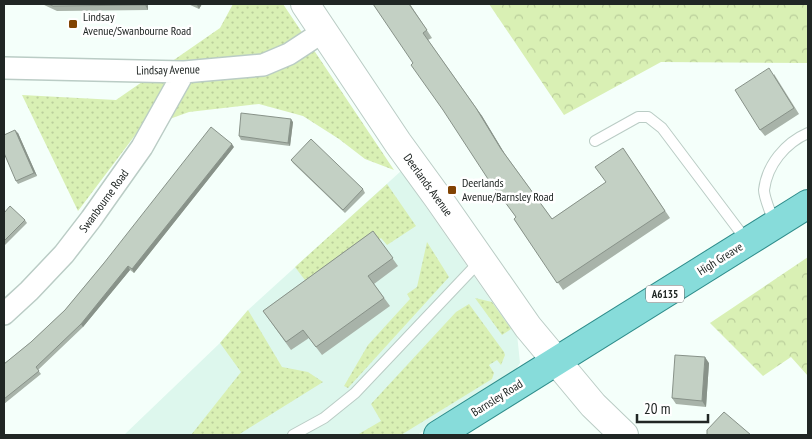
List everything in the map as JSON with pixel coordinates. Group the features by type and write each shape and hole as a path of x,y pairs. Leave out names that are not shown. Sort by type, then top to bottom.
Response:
{"main road":[{"name":"High Greave","path":"556,362 808,204"},
{"name":"Barnsley Road","path":"438,435 556,362"}],"street":[{"name":"Deerlands Avenue","path":"305,4 398,143 528,327 593,405 624,435"},
{"name":"Lindsay Avenue","path":"4,68 184,72 263,65 289,54 324,31"},
{"name":"Swanbourne Road","path":"4,314 64,254 92,219 142,147 184,72"}],"lane":[{"path":"595,141 638,117 648,117 662,128 748,242"},
{"path":"775,226 764,192 770,169 781,151 808,133"},
{"path":"293,435 324,418 355,393 480,261"}],"shaded area":[{"path":"401,171 492,302 517,334 520,363 511,377 417,435 124,435 220,343 248,310"}],"green space":[{"path":"233,4 283,4 394,170 365,159 339,139 303,116 259,104 189,112 139,130 78,211 22,95 116,100 220,28"},
{"path":"489,4 808,4 808,63 661,62 564,115"},
{"path":"387,184 416,226 387,245 381,238 311,288 295,267"},
{"path":"427,242 449,277 348,388 344,386 368,345 410,299 407,294 417,287"},
{"path":"808,257 808,376 791,357 763,376 710,323"},
{"path":"475,298 492,302 511,329 502,335"},
{"path":"469,304 505,355 501,365 497,360 489,365 494,373 492,379 401,435 357,435 381,421 371,404 456,312"},
{"path":"248,310 282,367 308,372 323,382 238,435 191,435 241,372 220,343"}],"building":[{"path":"48,4 145,4 145,5 53,6"},
{"path":"373,4 409,4 427,30 423,33 476,108 501,149 552,219 606,182 595,167 623,148 665,211 557,283 514,219 516,217 411,65 413,63"},
{"path":"769,68 794,108 760,130 735,90"},
{"path":"241,113 291,119 288,143 239,136"},
{"path":"211,127 232,144 132,269 128,266 81,324 36,367 39,371 4,399 4,364 65,310"},
{"path":"15,130 34,173 16,181 4,153 4,135"},
{"path":"311,139 363,189 343,210 291,160"},
{"path":"10,206 25,220 4,241 4,213"},
{"path":"373,231 393,258 368,276 384,298 316,347 303,330 286,342 263,311"},
{"path":"675,355 705,357 702,401 672,398"},
{"path":"724,412 751,435 707,435 707,430"}],"place":[{"name":"Lindsay Avenue/Swanbourne Road","path":"73,24"},
{"name":"Deerlands Avenue/Barnsley Road","path":"452,190"}]}
